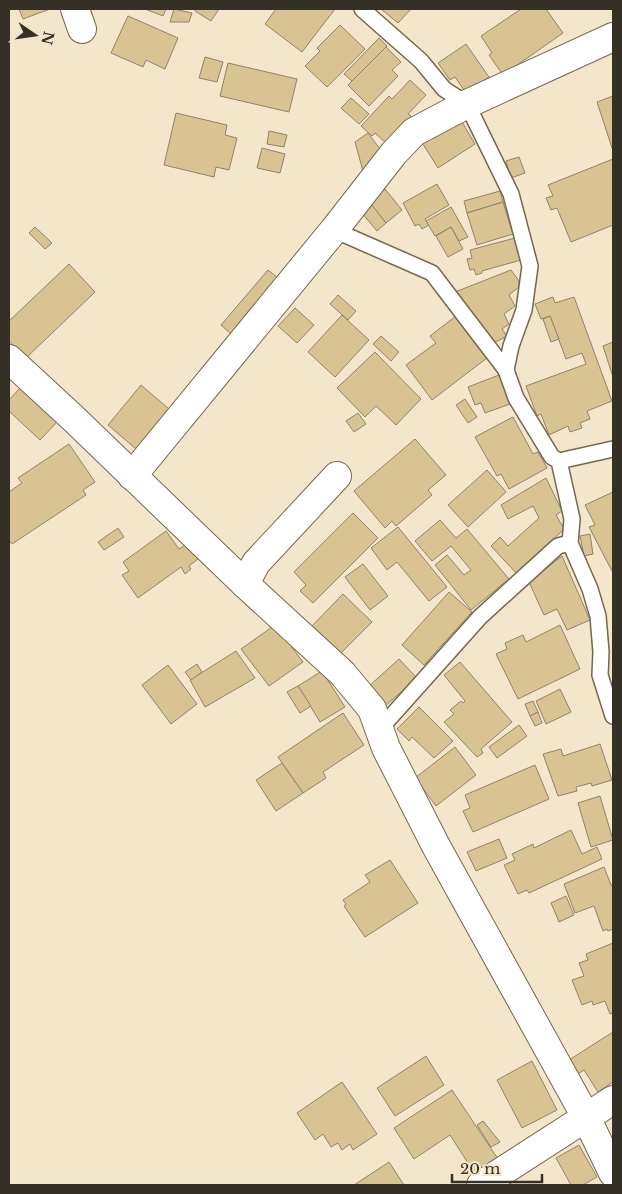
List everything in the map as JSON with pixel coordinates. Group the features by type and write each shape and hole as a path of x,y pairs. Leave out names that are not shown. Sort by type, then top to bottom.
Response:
{"street":[{"path":"132,476 334,230 394,153 414,132 467,104 613,37"},
{"path":"9,359 245,584 342,673 372,708 386,748 436,846 586,1117 613,1173"},
{"path":"245,584 256,563 337,476"},
{"path":"482,1185 613,1100"}],"lane":[{"path":"362,9 421,61 444,89 467,104 511,194 530,266 524,310 511,346 506,370"},
{"path":"334,230 432,273 506,370 516,398 552,457 559,461 613,449"},
{"path":"559,461 572,519 570,543 590,589 598,616 601,652 600,675 613,716"},
{"path":"378,726 387,721 480,617 558,546 570,543"}],"building":[{"path":"19,9 50,9 23,19"},
{"path":"145,9 166,9 163,16"},
{"path":"174,9 192,13 189,22 170,22"},
{"path":"196,9 219,9 211,21 195,11"},
{"path":"276,9 335,9 302,52 265,24"},
{"path":"381,9 411,9 398,23"},
{"path":"521,9 546,9 563,33 503,75 489,55 492,53 481,36"},
{"path":"128,16 178,38 165,69 146,60 143,67 111,53"},
{"path":"340,25 365,49 327,87 305,66 320,51 317,48"},
{"path":"379,38 387,46 352,81 344,74"},
{"path":"466,44 489,77 466,93 455,77 450,80 438,63"},
{"path":"386,47 401,62 392,70 398,76 369,106 348,85"},
{"path":"205,57 223,62 217,82 199,78"},
{"path":"228,63 297,79 289,112 220,96"},
{"path":"410,80 426,95 408,114 411,116 386,143 375,133 372,136 361,126 389,96 392,99"},
{"path":"613,96 613,151 597,102"},
{"path":"351,98 369,114 359,124 341,108"},
{"path":"176,113 227,125 225,135 237,138 229,170 216,167 214,177 164,165"},
{"path":"459,117 475,144 438,168 421,141"},
{"path":"269,131 287,135 284,147 267,144"},
{"path":"368,133 383,153 363,171 355,142"},
{"path":"262,148 285,154 280,173 257,168"},
{"path":"519,157 525,173 511,178 506,161"},
{"path":"613,159 613,225 571,242 557,208 551,210 546,198 553,196 548,185"},
{"path":"437,184 449,205 425,219 429,225 422,229 419,224 415,226 403,203"},
{"path":"385,189 402,210 386,223 369,202"},
{"path":"500,191 503,202 467,213 464,201"},
{"path":"503,202 513,234 477,245 467,213"},
{"path":"371,204 386,223 377,231 361,212"},
{"path":"451,207 468,237 459,241 451,227 435,236 426,221"},
{"path":"35,227 52,243 45,249 29,233"},
{"path":"451,227 463,249 448,257 436,236"},
{"path":"515,238 521,260 482,271 482,273 476,275 474,269 470,270 467,259 472,258 470,250"},
{"path":"69,264 95,292 26,358 9,341 9,321"},
{"path":"268,270 278,278 231,334 221,325"},
{"path":"511,270 519,281 519,287 509,295 515,306 504,314 509,324 502,329 507,336 494,343 455,292"},
{"path":"338,295 356,311 348,320 330,304"},
{"path":"553,297 555,303 574,297 612,401 587,411 590,419 580,423 582,428 570,432 568,426 549,435 541,414 537,416 526,386 586,364 582,353 566,359 550,316 541,319 535,304"},
{"path":"295,308 314,325 297,343 278,326"},
{"path":"342,315 369,340 335,377 308,352"},
{"path":"456,316 487,358 432,400 406,365 436,343 430,336"},
{"path":"550,316 559,339 551,342 543,319"},
{"path":"381,336 399,352 391,361 373,344"},
{"path":"613,342 613,377 603,346"},
{"path":"375,352 421,399 396,425 376,406 365,417 337,388"},
{"path":"499,375 510,404 485,413 481,403 475,405 468,387"},
{"path":"141,385 169,409 136,449 108,425"},
{"path":"21,387 57,422 40,440 9,411 9,400"},
{"path":"465,399 477,417 468,423 456,405"},
{"path":"358,413 366,424 354,432 346,421"},
{"path":"513,417 533,454 538,452 547,468 509,489 501,474 497,476 475,437"},
{"path":"415,439 446,475 428,490 432,495 396,526 392,521 385,528 354,491"},
{"path":"69,444 95,482 83,490 86,495 12,544 9,540 9,492 22,483 18,478"},
{"path":"487,470 506,492 468,527 448,505"},
{"path":"546,478 562,511 556,515 564,529 517,574 491,546 500,537 508,546 539,518 533,506 508,519 501,505"},
{"path":"613,492 612,571 589,527 595,525 585,505"},
{"path":"353,513 378,538 313,603 300,591 306,585 294,572"},
{"path":"440,520 456,538 467,529 509,579 471,610 435,565 447,555 464,575 471,570 451,546 432,561 415,541"},
{"path":"398,527 447,587 429,601 397,562 387,570 371,548"},
{"path":"118,528 124,537 104,550 98,542"},
{"path":"166,531 179,549 187,544 198,559 189,566 191,569 185,574 181,567 138,598 122,575 129,571 123,562"},
{"path":"590,534 593,554 584,556 580,536"},
{"path":"562,556 590,620 567,630 557,609 544,615 529,582"},
{"path":"363,564 388,596 370,610 345,577"},
{"path":"449,592 472,612 424,665 402,645"},
{"path":"343,594 372,622 339,655 311,627"},
{"path":"275,625 303,662 269,686 241,649"},
{"path":"560,625 580,669 518,699 496,654 507,649 505,643 523,635 526,642"},
{"path":"236,651 255,678 205,707 190,680"},
{"path":"399,659 417,678 385,706 368,687"},
{"path":"460,662 512,722 481,749 483,753 477,757 444,722 454,714 450,710 461,701 463,703 465,701 444,675"},
{"path":"197,664 202,672 191,680 185,672"},
{"path":"168,665 197,704 171,724 142,685"},
{"path":"322,671 345,707 320,722 298,686"},
{"path":"298,686 311,706 300,713 287,692"},
{"path":"560,689 571,712 546,724 536,701"},
{"path":"533,701 538,712 530,716 525,704"},
{"path":"419,707 453,741 434,758 412,737 409,741 397,729"},
{"path":"538,712 542,723 535,726 530,716"},
{"path":"343,713 364,745 323,772 326,778 303,793 278,757"},
{"path":"519,725 527,736 497,758 489,747"},
{"path":"600,744 612,780 592,786 591,783 576,787 577,791 558,796 543,754 561,749 563,756"},
{"path":"455,747 476,775 436,806 415,778"},
{"path":"282,763 303,793 276,811 256,780"},
{"path":"535,765 549,799 473,832 463,811 470,808 465,795"},
{"path":"600,796 613,840 591,847 578,803"},
{"path":"571,830 582,854 597,847 602,859 529,893 527,890 518,894 504,865 515,860 512,854 533,844 534,848"},
{"path":"499,839 507,858 476,871 467,852"},
{"path":"390,860 418,903 365,937 344,906 346,904 343,900 370,882 365,875"},
{"path":"604,867 611,885 613,885 613,929 608,931 607,929 603,931 594,906 575,913 564,884"},
{"path":"566,896 574,915 559,922 551,903"},
{"path":"613,943 613,1013 610,1014 605,1001 593,1005 592,1001 582,1005 572,980 584,976 579,963 588,960 586,954"},
{"path":"613,1032 613,1082 598,1092 584,1070 578,1074 569,1060"},
{"path":"426,1056 444,1085 395,1116 377,1088"},
{"path":"532,1061 557,1110 522,1128 497,1080"},
{"path":"342,1082 377,1134 353,1150 350,1144 342,1150 338,1143 331,1147 323,1134 315,1140 297,1113"},
{"path":"452,1090 498,1159 475,1174 450,1135 414,1159 394,1128"},
{"path":"483,1121 500,1142 491,1147 477,1125"},
{"path":"579,1145 597,1177 583,1185 571,1185 556,1158"},
{"path":"389,1162 404,1185 354,1185"}]}
